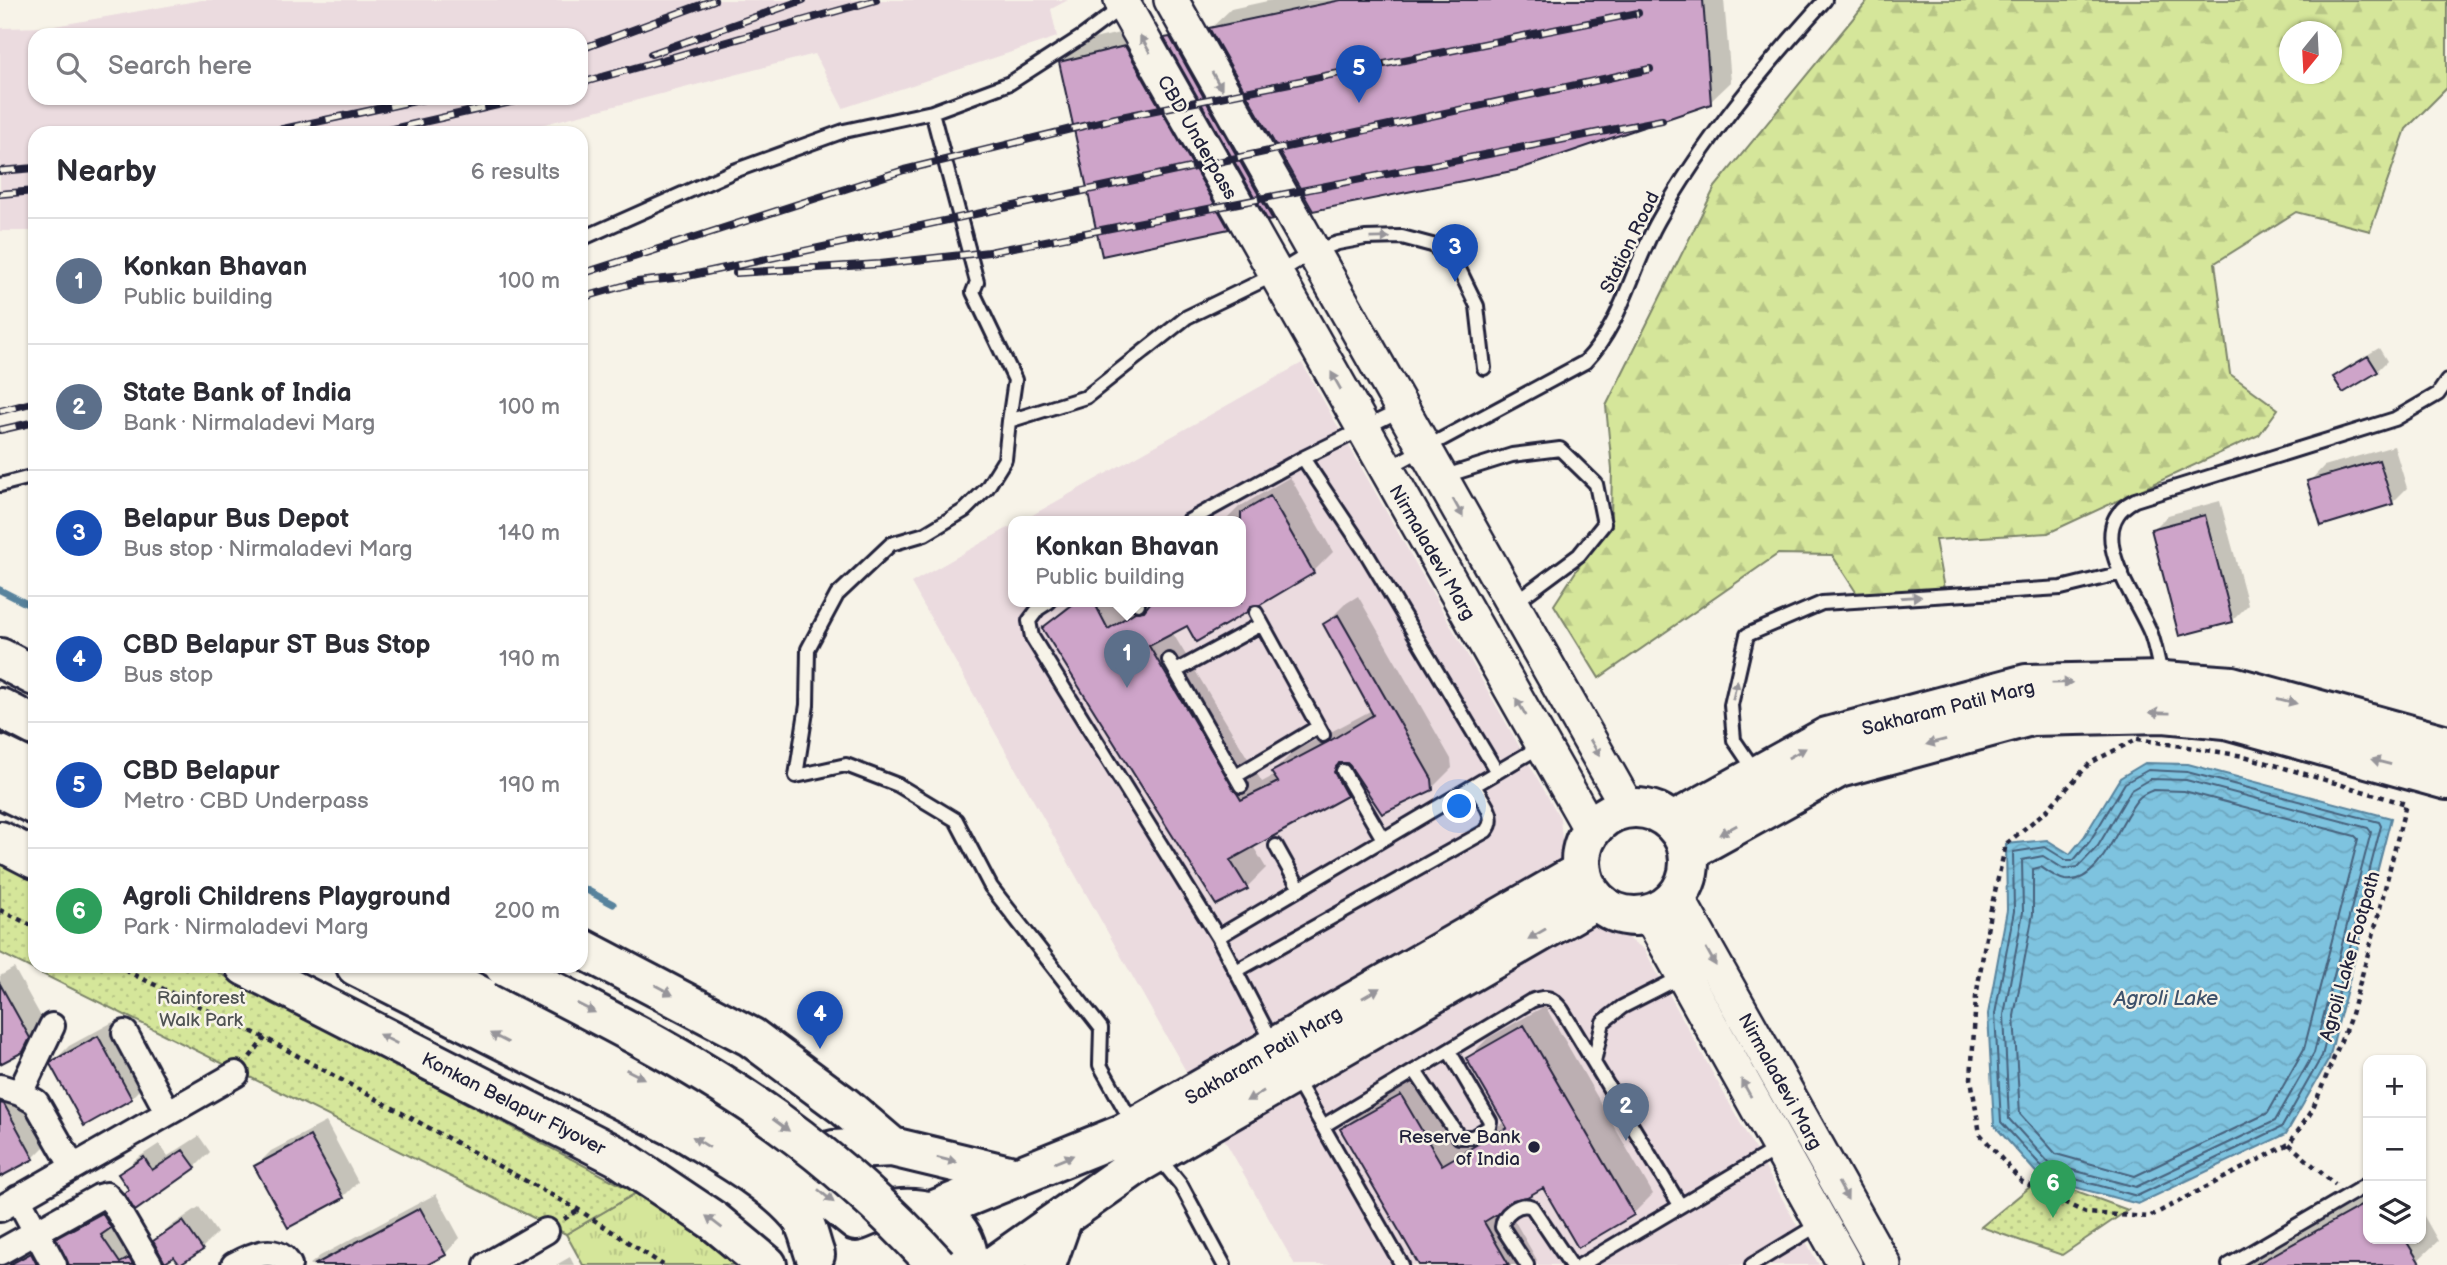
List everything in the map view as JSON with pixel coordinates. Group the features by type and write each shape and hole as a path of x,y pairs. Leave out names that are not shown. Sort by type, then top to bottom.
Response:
{"main road":[{"path":"1171,0 1629,808"},
{"name":"CBD Underpass","path":"1126,2 1276,274"},
{"name":"Nirmaladevi Marg","path":"1276,274 1591,830"},
{"path":"0,658 28,672"},
{"name":"Sakharam Patil Marg","path":"1681,837 1758,775 1827,737 2026,684 2163,681 2232,686 2447,745"},
{"path":"0,708 28,722"},
{"name":"Sakharam Patil Marg","path":"1681,837 1839,768 2031,716 2164,713 2226,719 2447,780"},
{"path":"0,755 28,769"},
{"path":"0,788 28,802"},
{"path":"1629,808 1653,810 1681,837 1690,868 1686,884 1663,906 1635,916 1608,909 1589,885 1581,857 1591,830 1601,819 1614,811 1629,808"},
{"path":"0,841 28,855"},
{"name":"Sakharam Patil Marg","path":"944,1206 1017,1177 1145,1140 1589,885"},
{"name":"Nirmaladevi Marg","path":"1663,906 1684,976 1794,1140 1884,1265"},
{"name":"Nirmaladevi Marg","path":"1663,906 1794,1140 1822,1223 1845,1265"},
{"path":"588,952 751,1037 833,1097 892,1147"},
{"name":"Konkan Belapur Flyover","path":"259,973 617,1156 714,1221 767,1265"},
{"path":"370,973 685,1132 732,1162 777,1194 799,1215 806,1226 812,1260"},
{"path":"435,973 700,1107 784,1163 856,1221"},
{"path":"517,973 656,1046 777,1121 868,1194 937,1265"},
{"name":"Sakharam Patil Marg","path":"988,1264 1063,1217 1145,1140"},
{"path":"784,1163 834,1150 892,1147 1017,1177"},
{"path":"812,1260 828,1240 856,1221 882,1211 944,1206 964,1241 988,1264"},
{"path":"1046,1265 1063,1217"}],"street":[{"path":"52,1026 10,1090 36,1102 73,1167"},
{"path":"125,1033 169,1113"},
{"path":"54,1265 36,1232 9,1203 236,1074"},
{"path":"0,1252 106,1195 150,1265"},
{"path":"487,1265 545,1231"},
{"path":"234,1265 252,1255 276,1253 289,1265"}],"lane":[{"name":"Station Road","path":"1386,469 1584,362 1597,349 1611,326 1656,225 1689,166 1746,93 1825,0"},
{"path":"588,236 734,171 844,131 932,112 1010,83 1083,36 1126,2"},
{"path":"932,112 977,282 974,292 1016,380 1005,458 987,488 965,510 925,534 891,544 836,595 808,649 807,705 796,776 846,765 898,785 956,820 991,887 1101,1028 1100,1065 1145,1140 1181,1185 1224,1265"},
{"path":"1009,421 1086,397 1188,317 1276,274 1314,251 1365,238 1402,237 1432,245 1459,269 1477,306 1484,368"},
{"path":"2163,681 2150,634 2110,547 2110,535 2116,514 2124,505 2395,419 2438,394 2447,381"},
{"path":"1206,516 1303,458 1403,409"},
{"path":"1441,477 1512,455 1560,449 1597,484 1604,524 1579,555 1512,604"},
{"path":"1303,458 1365,551 1497,772"},
{"path":"0,485 28,478"},
{"path":"1758,775 1734,740 1731,705 1747,635 1822,603 2061,587 2122,573"},
{"path":"1041,607 1029,621 1032,637 1218,937 1285,1061 1402,1265"},
{"path":"1259,618 1321,731 1239,781 1172,665 1259,618"},
{"path":"1218,937 1542,745"},
{"path":"1343,771 1383,839"},
{"path":"1236,971 1486,831 1492,825 1492,817 1474,786"},
{"path":"1276,846 1300,889"},
{"path":"1594,1062 1603,1022 1622,1007 1684,976"},
{"path":"1323,1126 1543,996 1553,998 1680,1205"},
{"path":"1415,1071 1459,1137 1473,1137 1489,1128 1490,1121 1449,1051"},
{"path":"1581,1265 1794,1140"},
{"path":"2230,1265 2363,1187"},
{"path":"1527,1265 1502,1227 1508,1214 1526,1205 1532,1208 1571,1265"},
{"path":"1752,1265 1822,1223"}],"path":[{"name":"Agroli Lake Footpath","path":"2137,739 2244,756 2406,804 2349,1021 2312,1111 2289,1144 2149,1217 2086,1213 2021,1181 1980,1134 1971,1079 1976,997 1990,913 2006,844 2046,810 2090,763 2137,739"},
{"path":"0,910 28,924"},
{"path":"130,973 301,1058 579,1210 663,1265"},
{"path":"2289,1144 2347,1196"}],"shaded area":[{"path":"202,0 1068,0 1051,9 1057,37 843,108 815,54 537,126 28,126 28,231 0,231 0,28 49,27"},
{"path":"1302,363 1560,818 1566,879 1582,908 1644,949 1819,1265 1295,1265 911,583 1008,528 1008,607 1246,607 1246,516 1031,516"}],"green space":[{"path":"1868,0 2447,0 2447,88 2406,129 2370,231 2296,212 2215,263 2230,374 2278,409 2259,435 2048,533 1935,540 1944,589 1865,606 1832,555 1778,554 1599,678 1554,605 1611,517 1612,469 1606,406 1715,187"},
{"name":"Rainforest Walk Park","path":"0,857 28,872 28,967 0,953"},
{"name":"Rainforest Walk Park","path":"40,973 219,973 636,1193 566,1234"},
{"path":"2041,1178 2128,1210 2062,1255 1981,1227"},
{"path":"636,1193 694,1232 735,1265 583,1265 566,1234"}],"water":[{"name":"Agroli Lake","path":"2145,763 2188,764 2391,818 2329,1059 2286,1134 2138,1204 2041,1178 1994,1125 1988,1014 2007,910 2006,844 2047,840 2070,854 2084,837 2120,778"}],"building":[{"path":"1341,0 1703,0 1711,104 1517,170 1313,211 1209,28"},
{"path":"1170,37 1273,220 1268,221 1164,38"},
{"path":"1125,46 1229,229 1102,256 1059,62"},
{"path":"2368,356 2378,372 2343,393 2333,377"},
{"path":"2379,460 2393,504 2321,526 2307,481"},
{"path":"1270,496 1314,573 1260,605 1251,606 1247,612 1196,642 1187,626 1149,646 1241,800 1278,782 1271,772 1373,715 1323,624 1338,615 1432,779 1433,790 1382,814 1350,766 1347,763 1339,763 1334,772 1347,796 1230,860 1248,889 1216,905 1042,628 1069,607 1097,607 1108,629 1147,607 1246,607 1246,516 1241,516 1241,513"},
{"path":"2205,515 2233,622 2179,636 2151,529"},
{"path":"0,984 30,1038 23,1052 0,1064"},
{"name":"Reserve Bank of India","path":"1524,1025 1634,1215 1578,1248 1543,1188 1527,1197 1513,1200 1484,1222 1509,1265 1419,1265 1340,1129 1401,1095 1442,1165 1507,1128 1466,1058"},
{"path":"98,1036 132,1099 84,1126 50,1064"},
{"path":"0,1103 4,1104 34,1159 0,1177"},
{"path":"310,1136 344,1198 288,1228 254,1166"},
{"path":"183,1150 196,1168 135,1211 124,1193 129,1190 118,1174 144,1157 152,1170"},
{"path":"2363,1205 2363,1244 2408,1244 2421,1265 2255,1265"},
{"path":"420,1208 446,1255 427,1265 314,1265"},
{"path":"102,1213 111,1228 101,1235 120,1263 129,1258 133,1265 69,1265 56,1238"},
{"path":"183,1221 203,1250 180,1265 174,1257 165,1263 153,1241"},
{"path":"31,1253 37,1265 9,1265"}],"waterway":[{"path":"0,590 28,604"},
{"path":"588,891 613,904"}],"railway":[{"path":"588,46 714,0"},
{"path":"651,54 803,0"},
{"path":"588,81 876,0"},
{"path":"588,272 904,170 1116,118 1638,13"},
{"path":"588,296 637,282 683,277 1650,69"},
{"path":"297,126 396,105"},
{"path":"406,126 497,105"},
{"path":"736,273 880,264 989,252 1662,120"},
{"path":"0,171 28,169"},
{"path":"0,194 28,192"},
{"path":"0,411 28,404"},
{"path":"0,430 28,424"}],"place":[{"name":"CBD Belapur","path":"1359,103"},
{"name":"Belapur Bus Depot","path":"1455,282"},
{"name":"Konkan Bhavan","path":"1127,688"},
{"name":"CBD Belapur ST Bus Stop","path":"820,1049"},
{"name":"State Bank of India","path":"1626,1141"},
{"name":"Reserve Bank of India","path":"1534,1147"},
{"name":"Agroli Childrens Playground","path":"2053,1218"}]}
